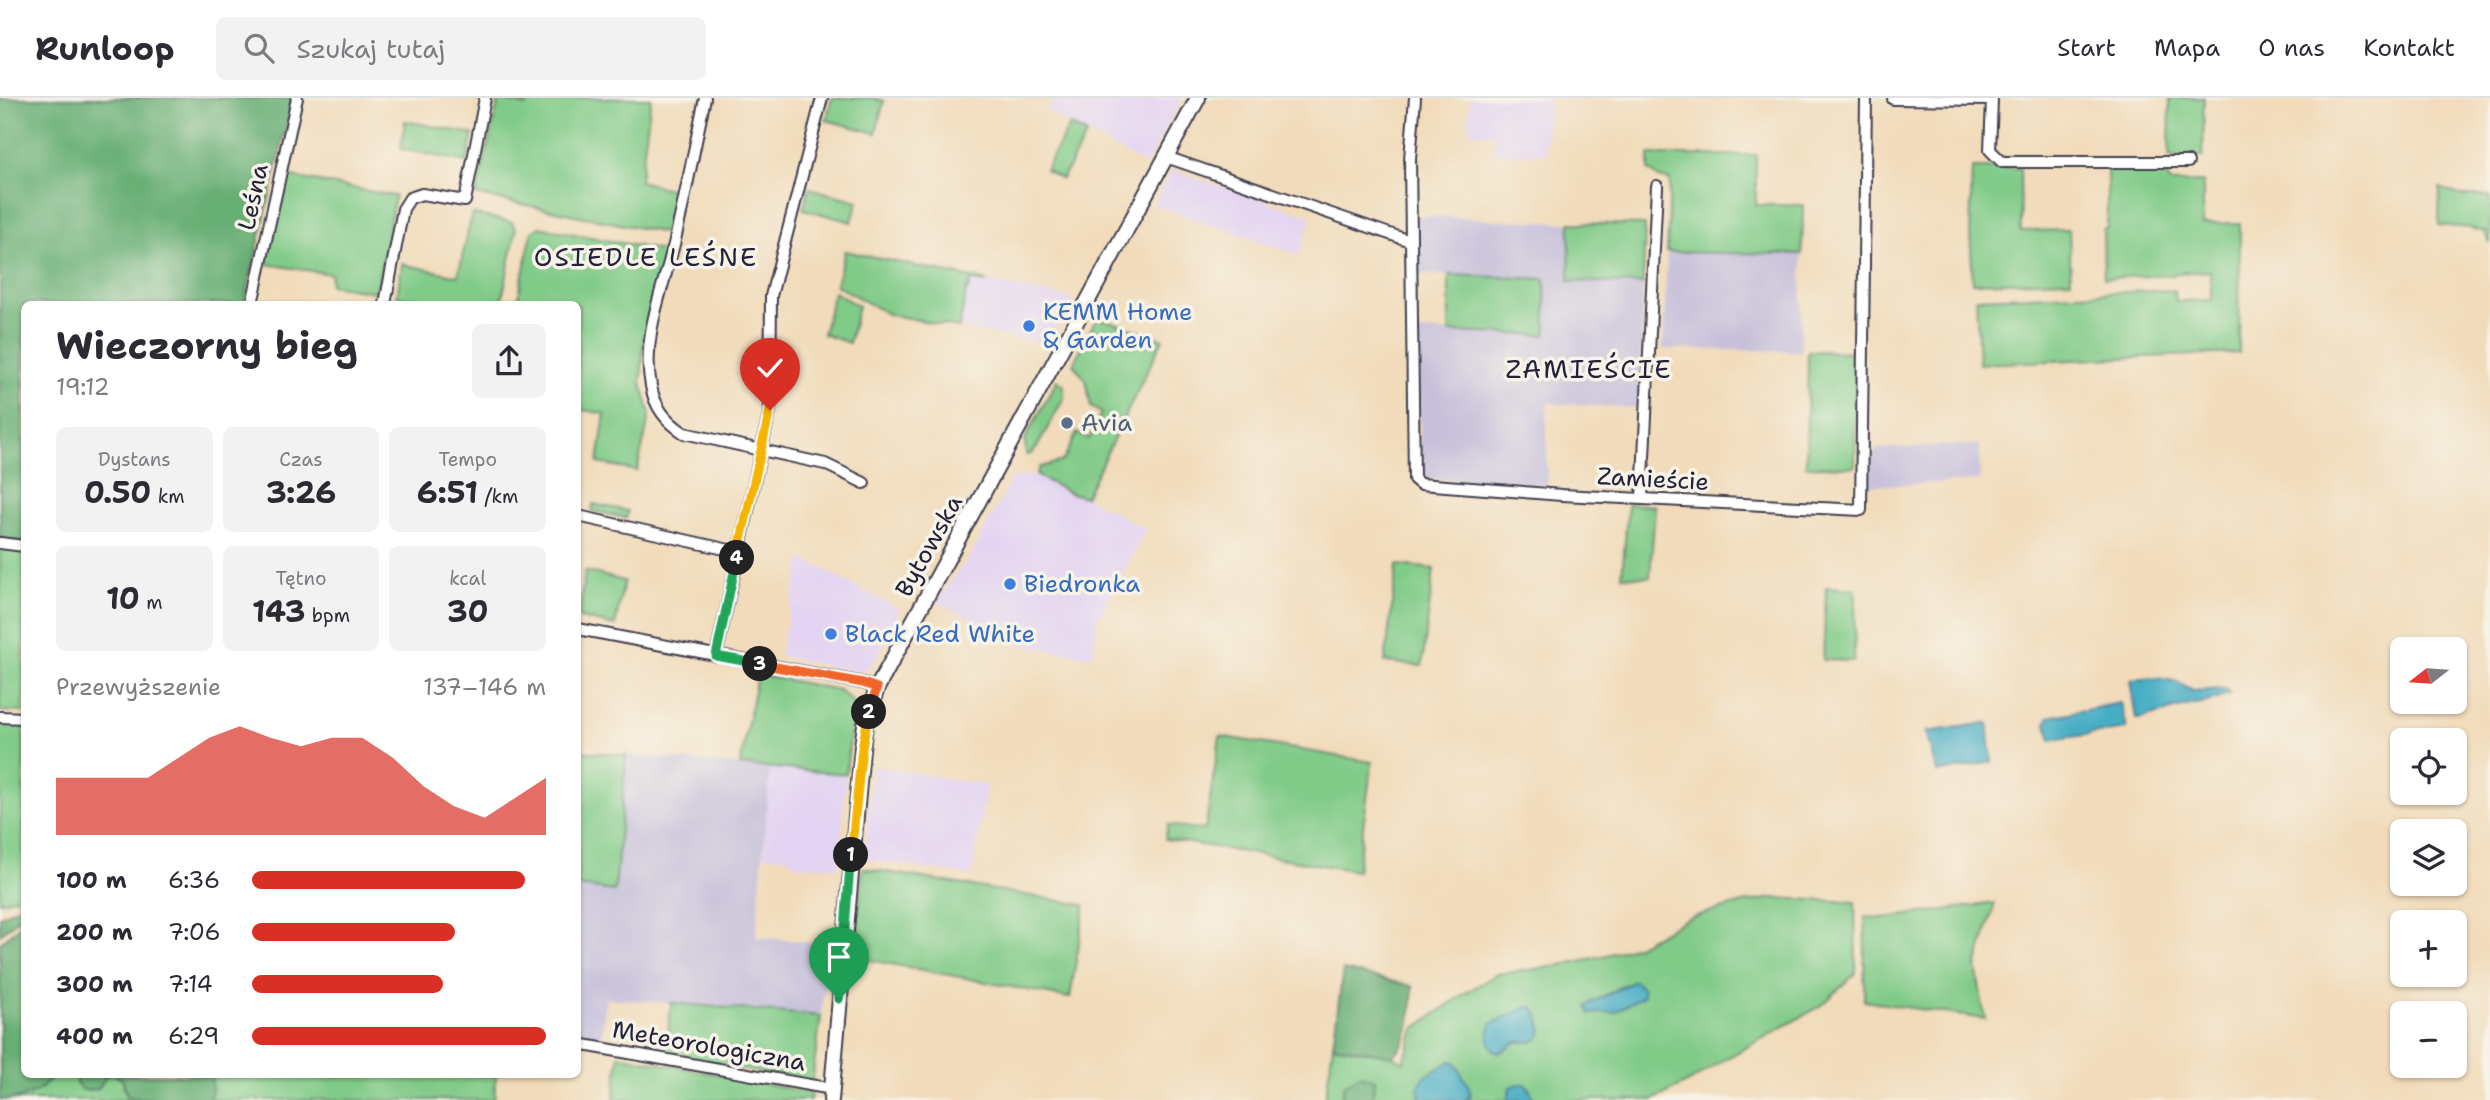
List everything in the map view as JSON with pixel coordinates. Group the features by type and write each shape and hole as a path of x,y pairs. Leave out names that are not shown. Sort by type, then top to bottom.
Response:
{"main road":[{"name":"Bytowska","path":"832,1094 862,748 865,725 877,688 1198,98"}],"street":[{"name":"Leśna","path":"253,301 297,98"},
{"path":"386,301 403,209 410,198 422,194 465,201 485,98"},
{"path":"705,98 675,241 651,333 651,386 655,403 662,415 684,433 825,464 863,483"},
{"path":"716,656 762,450 771,396 771,296 822,98"},
{"name":"Zamieście","path":"1415,98 1410,159 1414,479 1420,484 1441,486 1861,510 1866,98"},
{"path":"1893,99 1992,99 1990,150 2002,162 2188,162"},
{"path":"1166,157 1410,241"},
{"path":"1642,499 1657,186"},
{"path":"581,517 738,552"},
{"path":"0,543 21,546"},
{"path":"581,630 863,683 877,688"},
{"path":"0,717 21,718"},
{"name":"Meteorologiczna","path":"581,1045 832,1094"}],"shaded area":[{"path":"1054,98 1183,98 1146,165 1047,112"},
{"path":"1470,98 1549,98 1545,154 1494,153 1496,134 1472,133 1472,128 1468,127"},
{"path":"1172,170 1312,217 1299,255 1153,205"},
{"path":"1416,216 1570,223 1569,280 1643,284 1639,408 1547,403 1547,485 1428,479 1420,470 1416,331 1546,335 1545,279 1416,274"},
{"path":"1667,252 1802,254 1801,351 1663,349"},
{"path":"971,281 986,281 1073,299 1047,344 959,328 967,288"},
{"path":"1979,444 1980,481 1866,486 1866,467 1876,449"},
{"path":"1036,475 1146,529 1098,618 1092,657 1021,645 936,601 971,555 1012,478"},
{"path":"802,558 900,610 873,665 858,672 779,656"},
{"path":"626,755 770,768 756,937 830,944 821,1016 606,998 601,1044 581,1041 581,886 615,890"},
{"path":"873,766 986,785 972,876 864,859"},
{"path":"770,768 846,774 839,867 795,865 787,857 763,855"}],"green space":[{"path":"0,98 293,98 245,301 21,301 21,542 0,538"},
{"path":"529,98 651,98 640,181 676,191 665,233 476,195 499,99 526,106"},
{"path":"832,98 872,98 884,101 876,133 826,120"},
{"path":"2170,98 2204,98 2203,157 2169,157"},
{"path":"405,121 473,134 467,162 401,149"},
{"path":"1070,125 1087,134 1062,179 1045,170"},
{"path":"1649,155 1756,155 1756,205 1803,205 1802,254 1667,252 1670,180 1659,178 1649,170"},
{"path":"1972,168 2020,168 2021,231 2069,230 2071,280 1973,283 1970,233"},
{"path":"2107,168 2163,168 2170,183 2203,182 2203,224 2240,223 2239,353 1979,364 1976,298 2174,290 2176,301 2211,300 2210,271 2104,278 2103,229 2107,228"},
{"path":"287,176 395,196 376,292 330,285 331,274 266,264"},
{"path":"809,188 858,201 852,222 803,209"},
{"path":"2440,188 2463,196 2490,196 2490,244 2485,232 2439,225"},
{"path":"472,214 512,222 516,230 502,301 423,301 397,296 402,264 458,276"},
{"path":"1570,223 1645,225 1643,284 1569,281"},
{"path":"539,227 663,251 659,286 650,308 644,340 641,382 650,414 637,471 598,463 605,414 581,410 581,301 518,301 532,232"},
{"path":"845,251 986,281 971,281 969,289 967,288 959,328 888,314 836,285"},
{"path":"1449,275 1545,279 1546,335 1449,332"},
{"path":"834,292 858,306 849,343 823,334"},
{"path":"1097,317 1163,339 1085,497 1068,492 1036,475 1040,467 1063,461 1077,433 1089,439 1101,413 1091,407 1086,380 1073,364"},
{"path":"1808,351 1856,352 1855,467 1806,466"},
{"path":"1057,380 1064,386 1064,398 1036,449 1026,455 1025,439"},
{"path":"593,504 628,511 626,518 592,511"},
{"path":"1628,504 1655,506 1650,577 1622,576"},
{"path":"0,538 21,542 21,712 0,711"},
{"path":"1397,565 1434,569 1422,666 1385,662"},
{"path":"585,571 624,581 615,626 581,618"},
{"path":"1826,587 1856,589 1854,661 1823,660"},
{"path":"757,674 839,690 854,703 846,774 740,765"},
{"path":"0,723 21,724 21,896 0,902"},
{"path":"1220,736 1372,762 1357,871 1165,839 1168,825 1205,830"},
{"path":"581,751 626,755 615,891 581,886"},
{"path":"863,868 1085,905 1070,998 854,957"},
{"path":"1773,898 1855,902 1856,973 1821,1006 1653,1100 1534,1100 1525,1084 1510,1087 1508,1100 1464,1100 1470,1097 1471,1093 1455,1062 1420,1099 1422,1100 1372,1100 1375,1080 1344,1085 1341,1100 1325,1100 1333,1045 1393,1056 1404,1062 1414,1029 1497,974 1551,967 1603,956 1637,946 1688,918","holes":["1625,984 1643,996 1613,1011 1591,1003","1528,1007 1541,1029 1524,1042 1518,1041 1498,1053 1493,1050 1491,1025"]},
{"path":"1995,903 1976,967 1985,1019 1864,1001 1865,917 1885,918"},
{"path":"21,906 21,916 0,934 0,916"},
{"path":"21,925 21,1078 51,1078 30,1094 16,1099 0,1100 0,943"},
{"path":"1343,970 1413,986 1408,1033 1393,1056 1333,1045"},
{"path":"671,1003 821,1016 812,1081 666,1057"},
{"path":"619,1055 811,1093 810,1100 614,1100"},
{"path":"1360,1075 1375,1079 1372,1100 1341,1100 1344,1085"},
{"path":"51,1078 77,1078 76,1083 83,1090 98,1089 105,1078 120,1078 123,1080 124,1090 134,1098 151,1100 14,1100 41,1089"},
{"path":"77,1078 105,1078 98,1089 83,1090 76,1083"},
{"path":"120,1078 211,1078 212,1090 209,1100 134,1098 127,1096 123,1080"},
{"path":"211,1078 496,1078 494,1100 209,1100"}],"water":[{"path":"2156,678 2175,681 2193,691 2224,689 2230,693 2214,700 2136,719 2130,680"},
{"path":"2121,703 2127,729 2051,740 2046,722 2049,717"},
{"path":"1988,723 1992,762 1937,773 1926,732"},
{"path":"1634,981 1643,989 1643,996 1615,1012 1590,1014 1587,1007 1591,1003"},
{"path":"1533,1007 1538,1015 1541,1035 1532,1042 1517,1042 1498,1053 1489,1040 1491,1024"},
{"path":"1451,1061 1455,1062 1469,1087 1470,1097 1464,1100 1420,1099 1418,1088 1424,1077"},
{"path":"1525,1084 1529,1088 1534,1100 1508,1100 1510,1087"}],"place":[{"name":"KEMM Home & Garden","path":"1029,326"},
{"name":"Avia","path":"1067,423"},
{"name":"Biedronka","path":"1010,584"},
{"name":"Black Red White","path":"831,634"}],"district":[{"name":"OSIEDLE LEŚNE","path":"646,257"},
{"name":"ZAMIEŚCIE","path":"1589,369"}],"route":[{"path":"770,410 716,656 863,683 877,688 865,725 862,748 839,999"}]}
